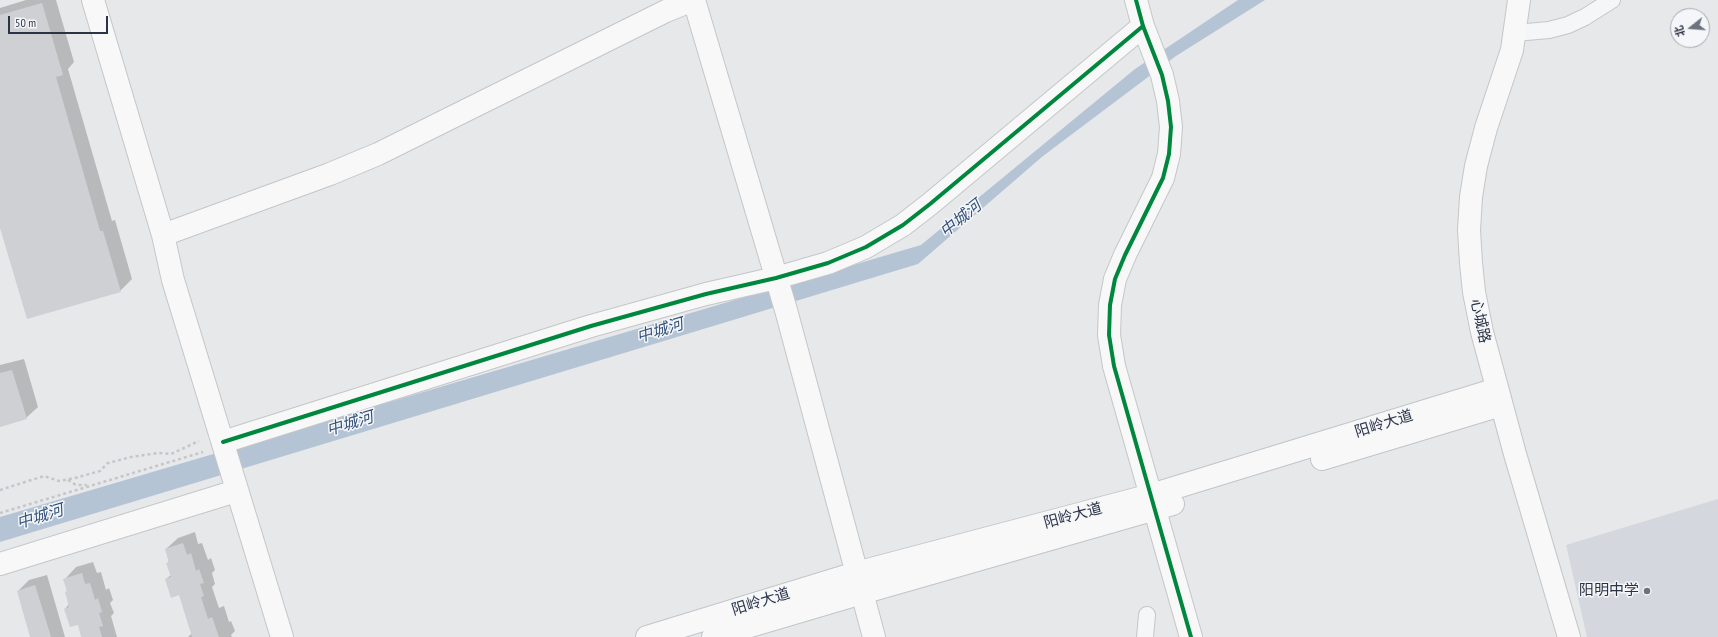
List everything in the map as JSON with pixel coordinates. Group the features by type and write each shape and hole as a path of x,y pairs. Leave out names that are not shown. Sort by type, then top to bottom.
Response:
{"street":[{"path":"93,0 163,235 173,280 282,637"},
{"path":"163,235 330,174 378,154 666,11 693,0 786,310 874,637"},
{"path":"1136,0 1143,26 1162,75 1168,101 1171,127 1169,154 1162,178 1125,255 1115,280 1110,305 1110,335 1114,366 1191,637"},
{"name":"心城路","path":"1519,0 1512,50 1486,128 1476,166 1469,230 1474,292 1482,332 1499,397 1569,637"},
{"path":"1515,33 1549,30 1568,24 1584,17 1612,0"},
{"path":"223,442 591,326 706,294 776,278 828,263 866,247 903,225 1143,26"},
{"name":"阳岭大道","path":"647,637 859,583 1153,503 1499,397"},
{"path":"0,564 235,487"},
{"name":"阳岭大道","path":"713,637 859,583"},
{"path":"1145,637 1147,615"}],"path":[{"path":"0,490 44,476 59,481 67,479 100,470 108,463 131,457 158,453 171,454 199,441"},
{"path":"0,513 203,452"},
{"path":"67,479 76,485 90,486"}],"shaded area":[{"name":"阳明中学","path":"1718,499 1718,637 1587,637 1566,545"}],"water":[{"name":"中城河","path":"1238,0 1265,0 1176,56 1043,156 918,264 0,542 0,517 921,245 1135,69"}],"building":[{"path":"42,3 63,75 56,77 100,231 103,231 121,292 27,319 0,228 0,15"},
{"path":"12,370 27,419 0,427 0,373"},
{"path":"183,543 187,555 191,553 196,571 199,569 204,583 200,584 204,596 201,597 208,619 212,617 219,637 192,637 179,595 171,598 165,579 171,577 166,563 169,562 165,549"},
{"path":"82,573 85,584 90,583 95,600 98,598 102,612 99,613 103,626 99,627 102,637 81,637 78,625 70,627 64,609 69,607 65,592 67,591 63,579"},
{"path":"35,585 51,637 30,637 17,591"}],"cycle path":[{"path":"1136,0 1143,26 1162,75 1168,101 1171,127 1169,154 1163,178 1125,255 1115,279 1110,305 1109,335 1114,366 1191,637"},
{"path":"223,442 591,326 706,294 776,278 828,263 866,247 903,225 930,204 1143,26"}],"place":[{"name":"阳明中学","path":"1647,591"}]}
